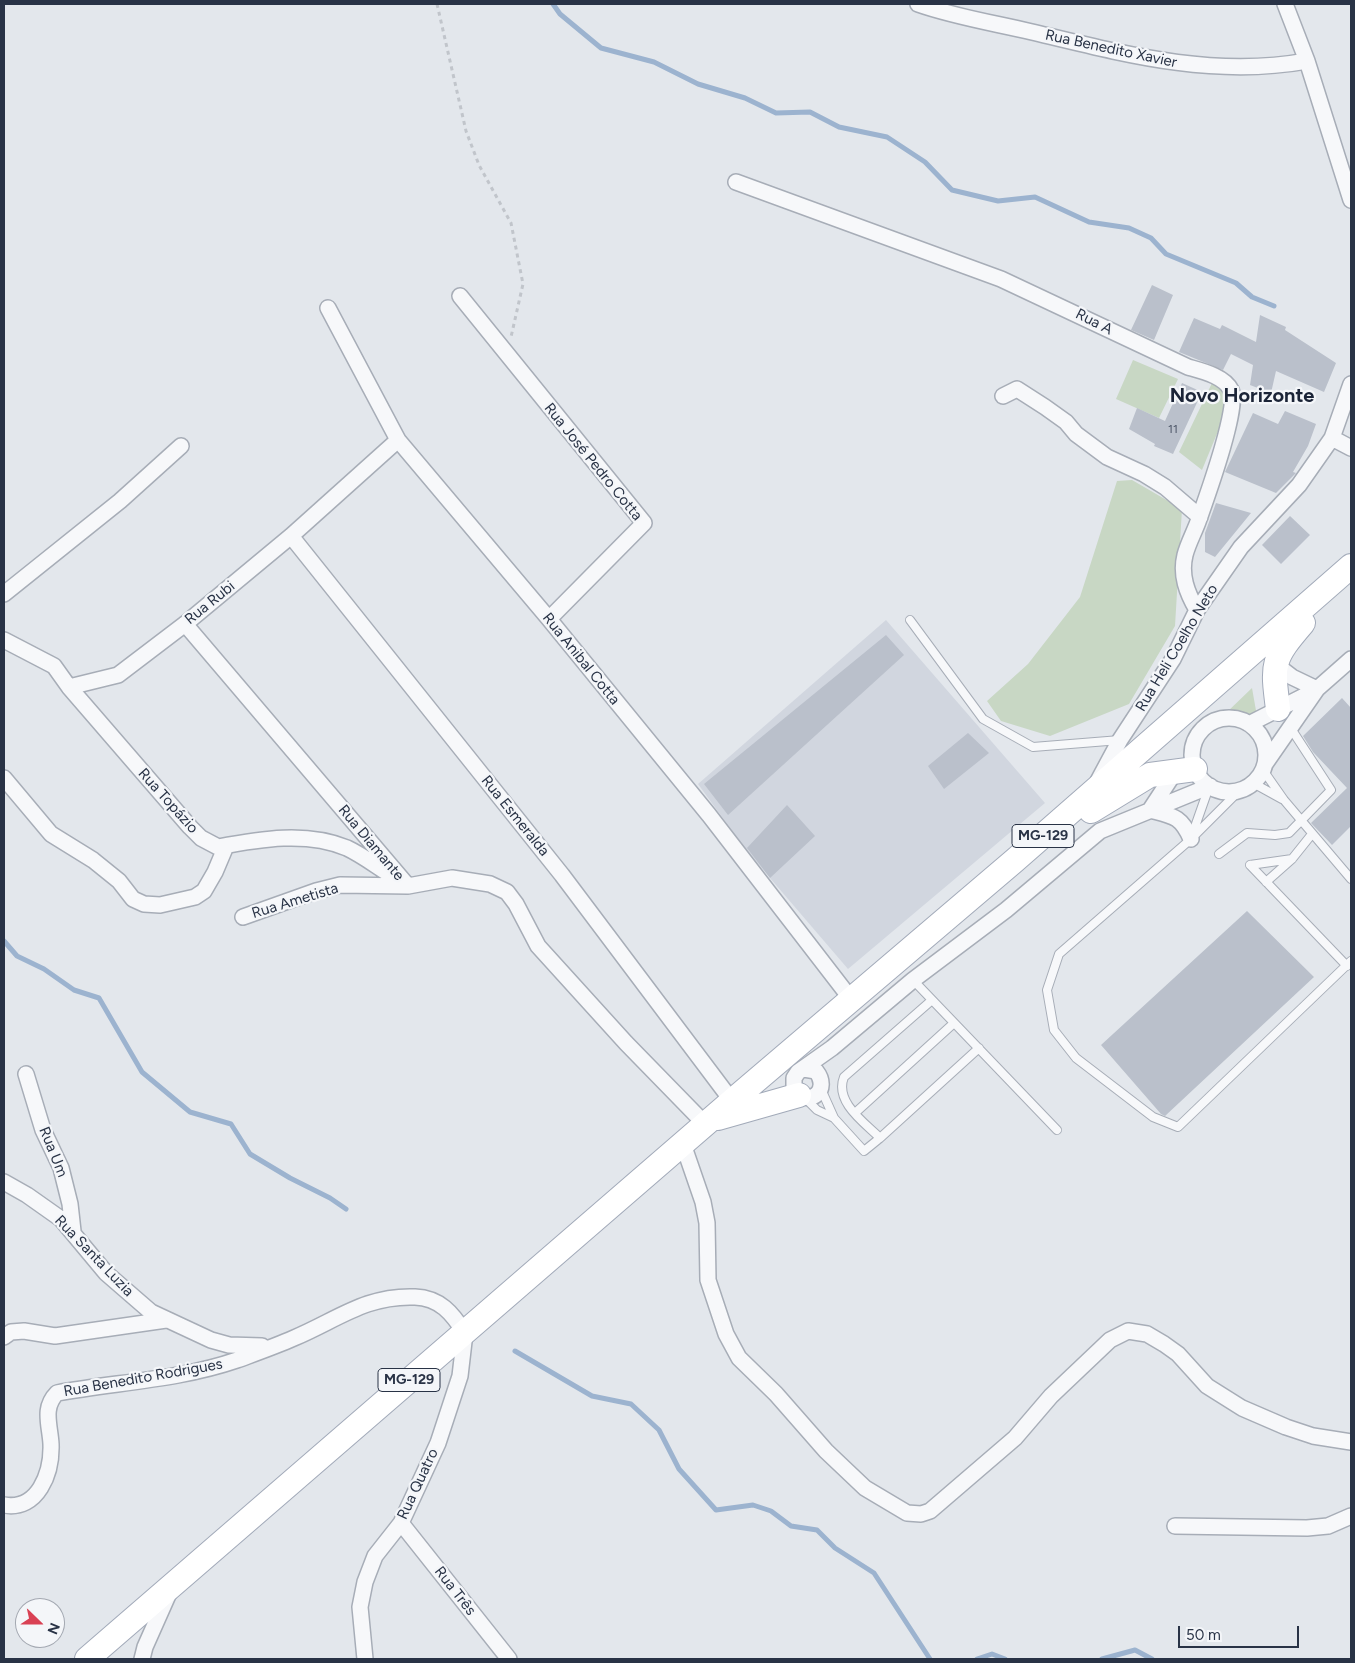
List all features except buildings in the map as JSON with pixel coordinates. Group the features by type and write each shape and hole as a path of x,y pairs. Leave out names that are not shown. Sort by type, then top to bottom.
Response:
{"main road":[{"name":"MG-129","path":"87,1659 851,999 1014,862 1351,568"},
{"path":"1284,718 1273,671 1274,664 1286,644 1351,568"},
{"path":"1132,785 1186,711"},
{"path":"1014,862 1150,775 1193,776"},
{"path":"709,1122 811,1090"}],"street":[{"name":"Rua Benedito Xavier","path":"918,4 1091,46 1205,67 1276,66 1307,61"},
{"path":"1285,4 1307,61 1351,200"},
{"name":"Rua A","path":"736,182 1010,283 1188,367 1209,373 1227,385 1234,398 1232,410 1200,517 1185,556 1186,590 1197,610"},
{"name":"Rua José Pedro Cotta","path":"460,296 644,523 549,619"},
{"name":"Rua Anibal Cotta","path":"328,308 398,440 549,619 709,815 851,999"},
{"name":"Rua Heli Coelho Neto","path":"1091,794 1120,740 1173,659 1197,610 1241,547 1299,485 1332,438 1351,384"},
{"path":"1003,396 1017,389 1032,398 1107,457 1144,474 1165,487 1200,517"},
{"path":"1332,438 1351,448"},
{"name":"Rua Rubi","path":"68,687 118,675 185,624 291,536 398,440"},
{"path":"4,594 120,501 181,446"},
{"name":"Rua Esmeralda","path":"291,536 562,875 732,1102"},
{"name":"Rua Diamante","path":"185,624 408,886 452,878 490,884 507,892 516,904 538,946 626,1043 709,1122"},
{"path":"4,640 54,666 68,687"},
{"path":"1193,776 1220,791 1238,792 1252,783 1264,767 1284,718 1351,659"},
{"path":"1274,664 1292,677 1317,689"},
{"name":"Rua Topázio","path":"68,687 190,827 210,844 218,847 295,837 330,842 348,849 408,886"},
{"path":"1249,724 1284,718 1317,689"},
{"path":"1193,776 1193,746 1199,734 1208,725 1219,719 1232,718 1255,728 1262,739 1266,751 1264,767"},
{"path":"811,1090 794,1090 794,1078 913,980 1006,910 1100,831 1150,810 1193,776"},
{"path":"1150,810 1193,776"},
{"path":"4,778 51,834 94,860 119,881 133,899 144,904 160,905 195,897 204,891 215,872 226,846"},
{"path":"1150,810 1178,818 1185,826 1191,840"},
{"name":"Rua Ametista","path":"243,917 316,891 340,885 408,886"},
{"path":"811,1090 832,1048"},
{"path":"804,1069 816,1072 811,1090"},
{"name":"Rua Um","path":"26,1074 43,1130 66,1186 73,1231"},
{"path":"683,1144 703,1202 707,1223 708,1280 723,1326 733,1348 744,1364 776,1394 826,1451 854,1479 875,1496 907,1513 921,1514 930,1511 1008,1445 1051,1396 1110,1340 1128,1331 1147,1334 1164,1344 1178,1354 1207,1386 1242,1408 1286,1427 1313,1436 1351,1442"},
{"name":"Rua Santa Luzia","path":"4,1182 41,1204 73,1231 106,1273 151,1312 211,1340 229,1345 272,1346"},
{"name":"Rua Benedito Rodrigues","path":"4,1505 20,1506 29,1502 43,1485 51,1445 47,1419 51,1399 57,1393 117,1385 200,1370 237,1360 293,1339 378,1299 416,1297 440,1303 451,1312 465,1332"},
{"path":"4,1337 11,1332 24,1331 55,1336 166,1320"},
{"name":"Rua Quatro","path":"365,1659 360,1607 365,1582 376,1556 401,1523 438,1443 460,1376 465,1332"},
{"path":"1175,1526 1307,1528 1328,1526 1351,1516"},
{"name":"Rua Três","path":"401,1523 509,1659"},
{"path":"142,1659 145,1647 173,1585"}],"lane":[{"path":"910,620 983,718 1033,747 1120,740"},
{"path":"1219,854 1247,833 1289,833 1301,818 1331,790 1284,718"},
{"path":"1264,767 1284,800 1351,879"},
{"path":"1191,840 1193,776"},
{"path":"1252,783 1284,800"},
{"path":"1238,792 1191,840 1059,954 1048,990 1054,1030 1076,1058 1153,1117 1178,1127 1349,963 1250,865 1292,859"},
{"path":"1266,882 1292,859 1312,834"},
{"path":"913,980 1057,1130"},
{"path":"880,1138 849,1108 842,1091 844,1077 932,1000"},
{"path":"855,1113 954,1023"},
{"path":"811,1090 818,1110 834,1118 864,1151 979,1048"},
{"path":"811,1090 830,1104 834,1118"}],"path":[{"path":"438,4 466,131 480,165 511,223 523,284 507,355"}],"shaded area":[{"path":"886,620 1045,803 848,969 746,850 698,784"}],"green space":[{"path":"1133,360 1178,379 1159,418 1116,399"},
{"path":"1212,383 1225,392 1228,407 1202,470 1179,452"},
{"path":"1132,480 1182,509 1175,626 1129,704 1050,736 1001,721 987,701 1028,664 1080,597 1117,481"},
{"path":"1252,688 1258,722 1226,713"}],"waterway":[{"path":"553,4 560,14 601,48 654,62 698,84 745,98 776,113 810,112 839,127 887,137 925,162 952,190 998,201 1035,197 1089,222 1129,228 1151,238 1166,254 1236,283 1252,297 1274,306"},
{"path":"4,941 17,956 44,969 74,990 99,998 142,1072 190,1112 231,1124 250,1154 290,1178 330,1198 346,1209"},
{"path":"515,1351 592,1396 631,1404 659,1430 679,1469 716,1510 753,1505 771,1511 791,1526 817,1530 835,1548 874,1573 930,1659"},
{"path":"1102,1659 1135,1650 1152,1659"},
{"path":"977,1659 992,1654 1005,1659"}],"district":[{"name":"Novo Horizonte","path":"1242,396"}]}
